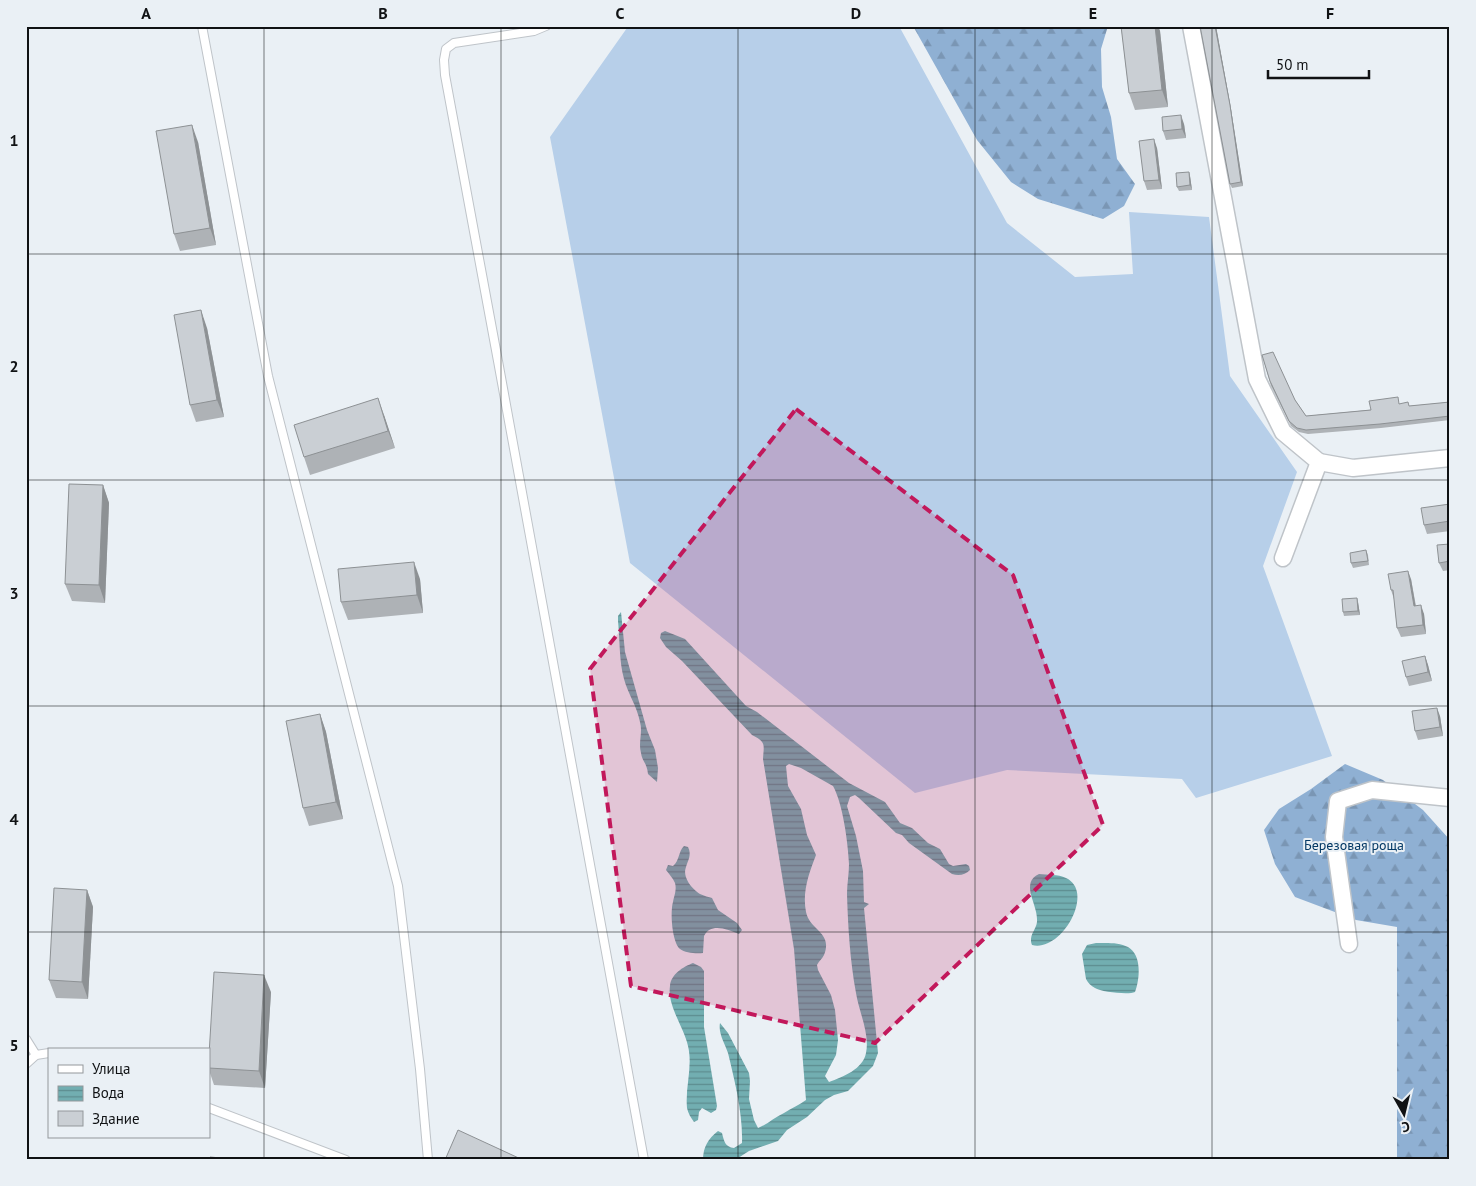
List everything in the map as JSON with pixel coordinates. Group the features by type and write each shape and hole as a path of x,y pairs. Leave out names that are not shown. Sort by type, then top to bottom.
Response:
{"street":[{"path":"1191,26 1257,379 1283,432 1319,462 1352,468 1450,458"},
{"path":"1284,558 1319,462"},
{"path":"1349,944 1334,837 1338,801 1372,790 1450,798"}],"lane":[{"path":"202,26 268,376 398,886 420,1069 428,1160"},
{"path":"546,26 534,31 454,43 446,49 444,60 445,75 644,1160"},
{"path":"26,1039 36,1055"},
{"path":"26,1064 36,1055 48,1053"},
{"path":"210,1108 346,1160"}],"highlighted area":[{"path":"796,409 1013,575 1103,825 875,1043 631,986 590,669"}],"green space":[{"path":"913,26 1108,26 1101,49 1102,87 1111,117 1117,159 1135,184 1124,206 1103,219 1038,199 1011,182 977,140"},
{"name":"Березовая роща","path":"1345,764 1383,780 1423,810 1450,840 1450,1160 1397,1160 1397,927 1356,920 1295,897 1275,864 1264,830 1279,809 1311,789"}],"shaded area":[{"path":"637,26 899,26 1007,223 1075,277 1133,274 1129,212 1209,217 1230,376 1297,472 1263,566 1332,756 1196,798 1182,779 1007,770 915,793 630,563 550,137 627,28"}],"water":[{"path":"621,612 625,652 647,730 655,750 658,768 657,782 648,774 642,756 640,722 622,672 618,621 618,616"},
{"path":"665,631 685,639 746,706 757,712 849,783 885,802 900,823 912,828 928,843 940,849 949,864 953,866 966,864 970,870 962,875 952,874 909,843 902,835 896,833 859,798 855,795 850,797 847,806 856,836 863,871 864,902 869,904 864,908 878,1053 873,1066 848,1091 825,1100 807,1117 787,1130 778,1141 749,1151 735,1160 703,1160 707,1144 718,1131 722,1133 724,1141 729,1146 734,1148 742,1143 738,1098 728,1053 721,1035 720,1023 728,1033 749,1073 749,1099 758,1128 806,1100 794,949 763,759 763,744 666,647 660,638 661,633","holes":["789,764 801,768 833,786 842,813 849,864 847,894 851,956 857,1000 867,1038 866,1053 861,1064 846,1075 829,1082 825,1076 836,1055 838,1040 835,1010 831,995 817,965 824,955 826,941 808,918 805,905 807,883 816,855 807,835 801,809 788,786 786,766"]},
{"path":"684,846 688,847 690,853 685,871 689,882 700,894 712,898 718,910 737,923 742,930 739,934 720,928 711,929 704,936 703,953 691,953 680,949 673,934 672,907 676,886 666,870 668,865 673,866 675,864"},
{"path":"1039,874 1063,877 1074,885 1077,896 1076,907 1071,920 1054,940 1043,945 1032,945 1031,938 1037,919 1030,888 1033,878"},
{"path":"1096,943 1121,944 1133,951 1139,968 1135,992 1103,991 1089,983 1086,979 1082,954 1087,945"},
{"path":"693,963 704,971 704,1027 717,1106 716,1110 711,1113 702,1108 699,1112 698,1120 694,1122 687,1108 690,1062 688,1046 673,1009 670,994 671,982 675,975"}],"building":[{"path":"1121,26 1155,26 1162,90 1129,93"},
{"path":"1200,26 1215,26 1230,105 1241,182 1230,184"},
{"path":"1181,115 1182,129 1163,131 1162,117"},
{"path":"192,125 210,228 174,234 156,131"},
{"path":"1154,139 1159,180 1144,181 1139,141"},
{"path":"1189,172 1190,185 1177,187 1176,173"},
{"path":"201,310 217,400 190,405 174,315"},
{"path":"1273,352 1295,400 1306,416 1371,410 1369,401 1398,397 1399,404 1408,402 1409,406 1450,402 1450,416 1306,430 1297,428 1289,421 1270,381 1262,355"},
{"path":"378,398 388,431 304,457 294,425"},
{"path":"69,484 103,485 99,585 65,584"},
{"path":"1450,504 1450,521 1424,525 1421,508"},
{"path":"1450,544 1450,561 1439,563 1437,545"},
{"path":"1366,550 1368,561 1351,563 1350,553"},
{"path":"414,562 417,595 341,602 338,569"},
{"path":"1408,571 1414,606 1421,605 1423,625 1397,628 1393,590 1391,590 1388,574"},
{"path":"1357,598 1358,611 1343,612 1342,599"},
{"path":"1425,656 1428,672 1406,677 1402,661"},
{"path":"1437,708 1440,727 1415,731 1412,711"},
{"path":"320,714 336,802 303,808 286,721"},
{"path":"54,888 87,890 82,982 49,980"},
{"path":"214,972 264,975 259,1071 210,1068"},
{"path":"458,1130 523,1160 445,1160"},
{"path":"210,1157 243,1160 210,1160"}]}
